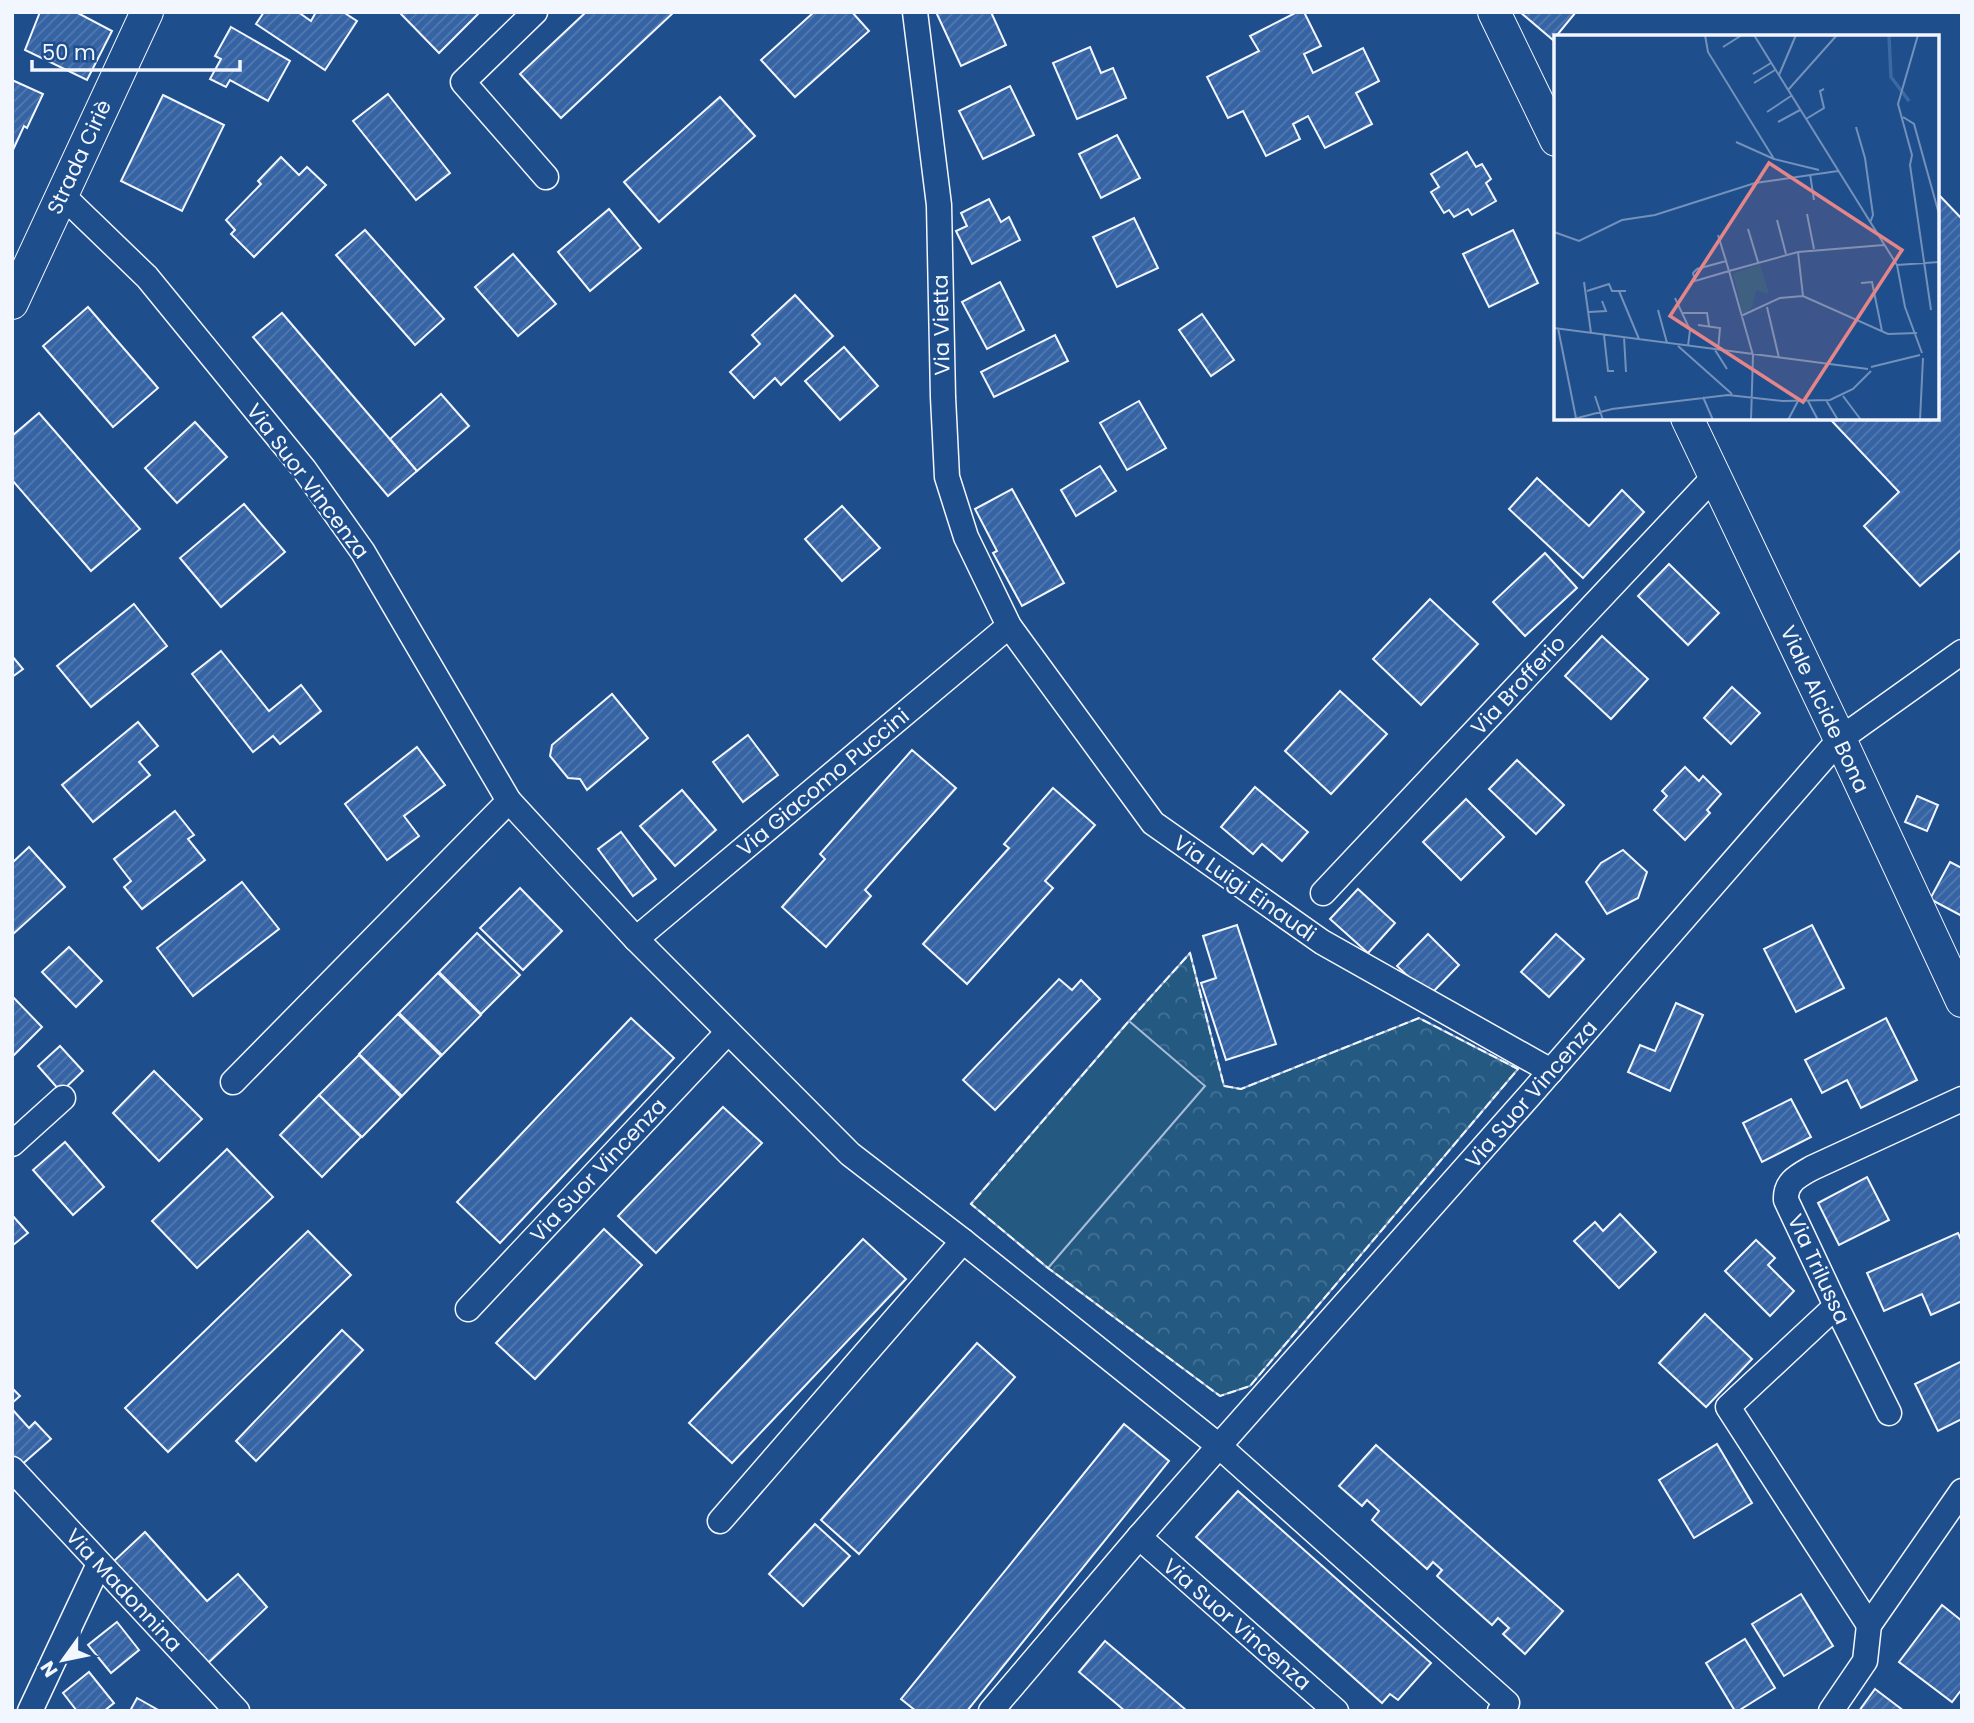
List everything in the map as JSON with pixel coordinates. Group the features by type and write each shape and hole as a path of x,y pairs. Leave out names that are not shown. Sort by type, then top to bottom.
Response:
{"street":[{"name":"Strada Ciriè","path":"12,303 147,12"},
{"path":"536,12 463,82 546,177"},
{"name":"Via Vietta","path":"915,12 939,205 947,477 966,537 1009,626"},
{"path":"1494,12 1554,136"},
{"name":"Via Suor Vincenza","path":"62,195 148,277 304,469 363,552 509,801 636,939 850,1154 963,1241 1219,1447 1507,1703 1500,1711"},
{"name":"Viale Alcide Bona","path":"1687,420 1962,1001"},
{"name":"Via Brofferio","path":"1323,893 1714,477"},
{"name":"Via Giacomo Puccini","path":"636,939 1009,626"},
{"name":"Via Luigi Einaudi","path":"1009,626 1153,823 1322,942 1551,1071"},
{"name":"Via Suor Vincenza","path":"991,1711 1139,1537 1840,739 1962,652"},
{"path":"233,1082 509,801"},
{"name":"Via Suor Vincenza","path":"468,1308 728,1032"},
{"path":"12,1144 63,1098"},
{"name":"Via Trilussa","path":"1889,1413 1786,1200 1786,1191 1794,1178 1812,1168 1962,1099"},
{"path":"720,1521 963,1241"},
{"path":"1836,1306 1728,1407 1870,1625"},
{"name":"Via Madonnina","path":"12,1469 237,1711"},
{"path":"1830,1711 1865,1661 1870,1625 1962,1491"},
{"name":"Via Suor Vincenza","path":"1139,1537 1336,1711"},
{"path":"30,1711 99,1564"}],"green space":[{"path":"1190,953 1224,1086 1241,1089 1419,1018 1518,1069 1250,1386 1220,1396 1048,1268 971,1204"},
{"path":"1129,1021 1205,1086 1048,1268 971,1204"}],"building":[{"path":"40,12 76,12 112,31 87,80 25,50"},
{"path":"264,12 298,12 311,21 316,12 343,12 357,21 325,70 256,24"},
{"path":"402,12 477,12 478,14 439,53"},
{"path":"586,12 674,12 561,118 520,74"},
{"path":"814,12 852,12 869,31 795,97 761,60"},
{"path":"936,12 991,12 1006,45 961,66"},
{"path":"1297,12 1304,12 1321,46 1304,54 1313,73 1363,48 1379,81 1356,93 1372,124 1325,148 1308,116 1293,124 1300,139 1266,156 1243,111 1228,118 1207,77 1259,51 1250,36"},
{"path":"1520,12 1576,12 1557,35 1554,35 1553,40"},
{"path":"231,27 290,61 268,101 230,80 226,87 210,79 221,59 215,56"},
{"path":"1090,47 1101,73 1113,68 1126,98 1077,119 1053,63"},
{"path":"12,80 43,94 12,152"},
{"path":"1010,86 1034,135 983,159 959,111"},
{"path":"388,94 450,173 416,200 353,121"},
{"path":"163,95 224,125 182,211 121,181"},
{"path":"720,97 755,136 659,222 624,182"},
{"path":"1117,135 1140,178 1101,198 1079,154"},
{"path":"1467,152 1476,167 1482,164 1491,179 1486,183 1496,201 1472,215 1468,209 1454,217 1449,210 1444,213 1431,192 1439,187 1431,174"},
{"path":"281,157 299,175 307,167 326,185 254,257 231,234 235,230 226,220 261,184 258,181"},
{"path":"1939,195 1962,219 1962,549 1920,586 1864,526 1899,492 1831,420 1939,420"},
{"path":"989,199 1001,222 1009,217 1020,240 972,264 956,231 967,226 961,213"},
{"path":"609,209 641,248 590,291 558,252"},
{"path":"1134,218 1158,268 1117,287 1093,237"},
{"path":"365,230 444,319 415,345 336,255"},
{"path":"1513,230 1538,283 1489,307 1463,254"},
{"path":"513,254 556,304 518,336 475,287"},
{"path":"1000,282 1024,330 987,349 962,302"},
{"path":"795,295 833,336 781,385 775,378 754,398 730,372 760,344 752,335"},
{"path":"88,307 158,388 113,427 43,346"},
{"path":"282,313 417,471 388,496 253,337"},
{"path":"1202,314 1234,360 1211,376 1179,330"},
{"path":"1055,335 1068,361 994,397 981,372"},
{"path":"844,347 878,386 840,420 805,381"},
{"path":"441,394 469,426 417,471 390,439"},
{"path":"1139,401 1166,448 1127,470 1100,423"},
{"path":"39,413 140,529 91,571 12,480 12,436"},
{"path":"195,422 227,457 177,503 145,468"},
{"path":"1100,466 1116,491 1076,516 1061,490"},
{"path":"1537,478 1589,526 1622,490 1644,512 1583,578 1509,509"},
{"path":"1012,489 1064,583 1022,606 993,553 997,551 975,509"},
{"path":"244,504 285,552 221,607 180,558"},
{"path":"842,506 880,548 842,581 805,539"},
{"path":"1545,553 1577,588 1525,636 1493,602"},
{"path":"1669,564 1719,613 1688,645 1638,596"},
{"path":"1430,599 1478,644 1421,705 1373,659"},
{"path":"134,604 167,646 91,707 57,666"},
{"path":"1602,636 1648,679 1611,719 1565,676"},
{"path":"221,651 269,711 301,685 321,711 280,744 273,736 253,752 192,674"},
{"path":"12,656 23,669 12,677"},
{"path":"1732,687 1760,713 1731,744 1704,718"},
{"path":"1340,691 1387,734 1331,794 1285,751"},
{"path":"612,694 648,738 587,790 580,779 568,778 550,756 552,745"},
{"path":"138,722 158,746 139,762 150,775 93,822 62,785"},
{"path":"748,735 778,775 743,802 713,762"},
{"path":"417,747 445,785 404,816 419,836 387,860 345,804"},
{"path":"912,750 956,788 865,890 871,896 826,947 782,907 825,859 820,854"},
{"path":"1517,760 1564,805 1536,834 1489,789"},
{"path":"1685,767 1699,781 1703,776 1721,794 1707,810 1710,813 1685,840 1654,810 1667,796 1662,791"},
{"path":"1255,787 1308,832 1282,861 1262,844 1253,854 1221,827"},
{"path":"1053,788 1095,825 1045,881 1053,888 967,984 923,944 1009,848 1004,844"},
{"path":"682,790 716,830 675,866 640,826"},
{"path":"1917,796 1938,805 1927,831 1905,822"},
{"path":"1466,799 1504,837 1461,880 1423,842"},
{"path":"175,811 194,835 188,839 205,860 142,909 124,887 131,881 114,859"},
{"path":"621,832 656,879 633,896 598,849"},
{"path":"29,847 65,887 12,935 12,863"},
{"path":"1623,850 1647,872 1638,898 1607,914 1586,882 1601,863"},
{"path":"1950,862 1962,868 1962,916 1930,899"},
{"path":"242,882 279,929 193,996 157,948"},
{"path":"520,888 562,931 523,970 480,928"},
{"path":"1358,889 1395,923 1368,953 1330,919"},
{"path":"1237,925 1276,1044 1226,1060 1201,983 1216,978 1203,936"},
{"path":"1812,925 1844,988 1796,1012 1764,949"},
{"path":"477,933 520,975 481,1014 439,972"},
{"path":"1428,934 1459,965 1429,996 1397,966"},
{"path":"1556,934 1584,959 1549,997 1521,972"},
{"path":"69,947 102,981 76,1007 42,972"},
{"path":"438,973 481,1015 442,1055 399,1013"},
{"path":"1059,979 1072,990 1081,980 1100,999 995,1110 963,1080"},
{"path":"12,996 42,1027 13,1056 12,1055"},
{"path":"1676,1003 1703,1015 1670,1091 1628,1072 1640,1045 1655,1051"},
{"path":"398,1014 441,1056 402,1096 359,1054"},
{"path":"631,1018 674,1058 500,1243 457,1202"},
{"path":"1886,1018 1917,1080 1861,1108 1847,1080 1822,1093 1805,1060"},
{"path":"60,1046 83,1071 61,1092 38,1066"},
{"path":"359,1055 401,1097 362,1137 319,1095"},
{"path":"154,1071 202,1119 159,1161 113,1113"},
{"path":"319,1095 361,1137 322,1177 280,1135"},
{"path":"1791,1099 1811,1137 1762,1162 1743,1123"},
{"path":"723,1107 762,1143 656,1253 618,1216"},
{"path":"65,1142 104,1187 73,1215 33,1170"},
{"path":"227,1149 273,1197 197,1268 152,1221"},
{"path":"1867,1177 1889,1220 1839,1245 1818,1203"},
{"path":"1620,1214 1656,1252 1619,1288 1574,1241 1595,1222 1603,1231"},
{"path":"12,1215 28,1233 12,1246"},
{"path":"604,1229 642,1265 535,1379 496,1343"},
{"path":"308,1231 351,1275 168,1452 125,1408"},
{"path":"1958,1233 1962,1242 1962,1301 1931,1315 1922,1294 1884,1311 1867,1273"},
{"path":"863,1239 906,1279 732,1463 689,1423"},
{"path":"1756,1240 1775,1258 1768,1265 1794,1291 1770,1316 1725,1271"},
{"path":"1705,1314 1752,1359 1706,1407 1659,1363"},
{"path":"342,1330 363,1350 256,1461 236,1441"},
{"path":"977,1343 1015,1377 859,1554 821,1520"},
{"path":"1962,1361 1962,1419 1938,1431 1915,1384"},
{"path":"12,1388 20,1396 12,1403"},
{"path":"12,1409 29,1428 35,1422 51,1439 19,1467 12,1459"},
{"path":"1124,1424 1169,1461 967,1711 916,1711 901,1699"},
{"path":"1717,1444 1752,1503 1694,1538 1659,1480"},
{"path":"1376,1445 1563,1611 1525,1654 1503,1634 1509,1628 1498,1618 1492,1625 1437,1576 1442,1570 1433,1562 1427,1569 1372,1520 1379,1511 1367,1500 1362,1506 1339,1486"},
{"path":"1238,1491 1431,1663 1398,1700 1390,1694 1382,1703 1196,1537"},
{"path":"815,1524 850,1556 803,1606 769,1574"},
{"path":"145,1532 207,1601 238,1574 267,1607 206,1665 113,1562"},
{"path":"1801,1594 1833,1646 1784,1676 1752,1624"},
{"path":"1942,1605 1962,1621 1962,1689 1952,1702 1899,1662"},
{"path":"117,1622 139,1650 111,1673 88,1645"},
{"path":"1745,1639 1775,1688 1735,1711 1706,1663"},
{"path":"1105,1641 1186,1710 1125,1711 1079,1672"},
{"path":"89,1672 114,1703 104,1711 77,1711 63,1693"},
{"path":"1875,1689 1904,1711 1859,1711"},
{"path":"137,1698 160,1711 130,1711"}],"fence":[{"path":"1190,953 1224,1086 1241,1089 1419,1018 1518,1069 1250,1386 1220,1396 1048,1268 971,1204 1190,953"}]}
